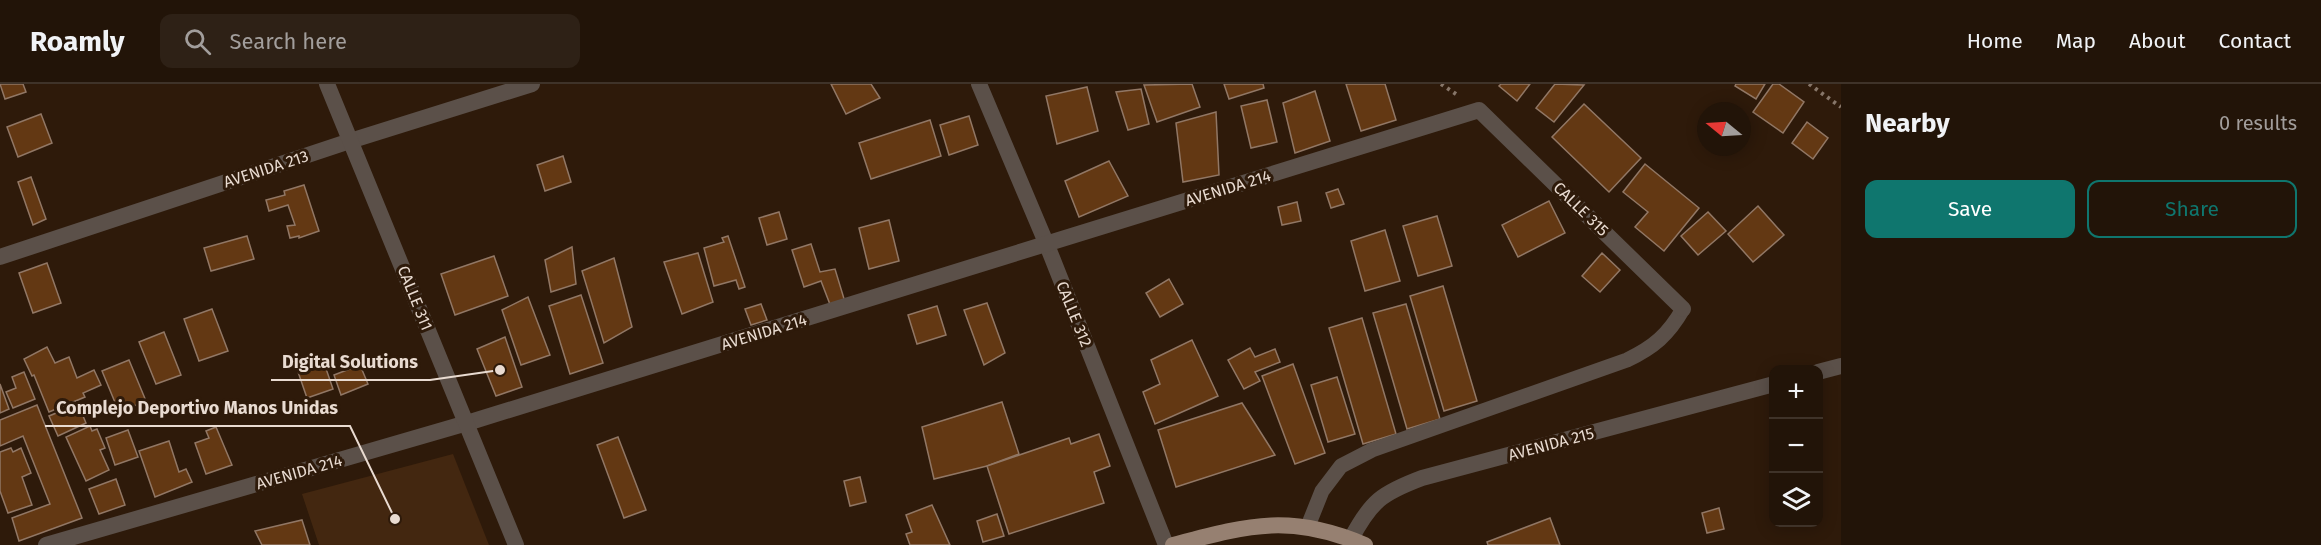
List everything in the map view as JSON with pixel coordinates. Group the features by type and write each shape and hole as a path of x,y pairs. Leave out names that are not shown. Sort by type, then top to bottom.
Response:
{"main road":[{"path":"1173,545 1227,531 1272,524 1308,526 1358,542"}],"street":[{"name":"CALLE 311","path":"327,84 516,545"},
{"name":"AVENIDA 213","path":"0,257 350,141 532,84"},
{"name":"CALLE 312","path":"979,84 1047,244 1166,545"},
{"name":"AVENIDA 214","path":"46,545 467,423 1479,110"},
{"name":"CALLE 315","path":"1479,110 1683,309"},
{"path":"1823,371 1841,366"},
{"name":"AVENIDA 215","path":"1358,542 1366,511 1394,489 1422,478 1769,385"}],"lane":[{"path":"1308,526 1322,491 1341,466 1372,450 1627,360 1648,349 1671,330 1683,309"}],"path":[{"path":"1809,84 1841,107"}],"shaded area":[{"path":"453,454 489,545 319,545 302,494"}],"building":[{"path":"0,84 23,84 26,92 5,99"},
{"path":"831,84 871,84 880,98 846,114"},
{"path":"1192,84 1200,107 1157,122 1144,85"},
{"path":"1224,84 1263,84 1264,88 1229,99"},
{"path":"1346,84 1385,84 1396,120 1361,131"},
{"path":"1501,84 1530,84 1517,101 1499,86"},
{"path":"1555,84 1584,85 1554,122 1536,108"},
{"path":"1736,84 1765,84 1756,99 1735,86"},
{"path":"1773,84 1779,84 1804,102 1783,133 1753,112"},
{"path":"1087,87 1098,131 1057,144 1046,96"},
{"path":"1141,89 1149,124 1128,130 1116,92"},
{"path":"1315,91 1330,141 1295,153 1283,103"},
{"path":"1267,100 1277,142 1251,148 1241,106"},
{"path":"1584,104 1641,158 1609,192 1552,137"},
{"path":"1216,112 1219,175 1183,182 1176,123"},
{"path":"41,114 52,143 18,157 7,127"},
{"path":"969,116 978,145 949,155 940,125"},
{"path":"930,120 941,156 871,179 859,143"},
{"path":"1807,122 1828,138 1813,159 1792,143"},
{"path":"563,156 571,182 545,191 537,165"},
{"path":"1109,161 1128,196 1079,217 1065,181"},
{"path":"1645,164 1699,208 1664,251 1635,227 1648,212 1623,192"},
{"path":"31,177 46,219 33,225 18,182"},
{"path":"304,185 319,231 299,238 299,236 290,238 287,226 295,225 288,205 269,211 266,200 285,195 284,191"},
{"path":"1338,189 1344,204 1331,208 1326,193"},
{"path":"1549,201 1565,233 1518,257 1502,225"},
{"path":"1297,202 1301,221 1282,225 1278,207"},
{"path":"1758,206 1784,235 1753,262 1728,234"},
{"path":"779,212 787,239 767,245 759,218"},
{"path":"1708,212 1726,231 1698,255 1681,236"},
{"path":"1437,216 1452,266 1418,276 1403,226"},
{"path":"889,220 899,261 869,269 859,228"},
{"path":"1385,230 1400,281 1365,291 1351,241"},
{"path":"247,236 254,259 211,271 204,248"},
{"path":"728,236 745,287 739,289 736,280 714,286 704,248 724,242 722,238"},
{"path":"811,244 820,272 835,269 845,302 831,307 821,281 804,287 792,250"},
{"path":"572,247 576,284 551,292 545,260"},
{"path":"698,253 713,302 682,314 664,262"},
{"path":"1602,253 1620,270 1600,292 1582,276"},
{"path":"494,256 508,296 455,315 441,274"},
{"path":"614,258 632,327 604,343 582,271"},
{"path":"47,263 61,303 33,313 19,273"},
{"path":"1169,279 1183,304 1160,317 1146,293"},
{"path":"1443,286 1477,401 1444,411 1410,296"},
{"path":"581,295 603,363 570,374 549,306"},
{"path":"528,297 550,355 521,365 502,310"},
{"path":"987,303 1005,353 984,365 964,310"},
{"path":"761,304 767,320 751,325 745,309"},
{"path":"1406,304 1440,419 1407,429 1373,313"},
{"path":"937,306 946,335 917,344 908,315"},
{"path":"212,309 228,351 199,361 184,319"},
{"path":"1362,318 1396,434 1363,444 1329,328"},
{"path":"164,332 181,375 156,384 139,342"},
{"path":"505,337 522,387 496,396 477,349"},
{"path":"1192,340 1218,396 1155,424 1143,392 1160,384 1151,360"},
{"path":"47,347 55,363 69,357 77,378 94,370 101,385 83,393 85,397 49,412 34,375 32,376 24,359"},
{"path":"1250,348 1255,357 1275,349 1280,362 1255,372 1260,381 1244,389 1228,360"},
{"path":"322,357 333,389 307,398 296,366"},
{"path":"129,360 146,401 119,412 102,371"},
{"path":"1293,364 1325,453 1295,464 1262,376"},
{"path":"360,365 368,384 341,395 334,375"},
{"path":"24,372 35,399 13,408 6,392 16,388 12,377"},
{"path":"1337,377 1355,434 1328,442 1311,385"},
{"path":"0,384 9,409 0,413"},
{"path":"1002,402 1019,454 987,466 934,479 922,427"},
{"path":"1242,403 1275,455 1176,487 1158,430"},
{"path":"78,404 86,423 58,436 49,416"},
{"path":"37,405 82,518 19,541 12,518 50,504 23,436 0,446 0,420"},
{"path":"90,426 92,431 97,429 105,448 100,450 109,470 86,481 66,437"},
{"path":"216,427 232,465 206,474 195,443 209,438 206,431"},
{"path":"128,430 138,457 115,465 106,438"},
{"path":"1099,434 1110,466 1094,472 1104,503 1009,534 987,466 1069,438 1071,444"},
{"path":"618,437 646,510 624,518 597,445"},
{"path":"169,441 179,472 186,469 192,482 155,497 139,451"},
{"path":"11,448 13,452 21,448 31,473 22,477 32,505 8,513 0,491 0,452"},
{"path":"860,477 866,502 850,506 844,481"},
{"path":"116,479 125,505 99,514 89,489"},
{"path":"932,505 950,545 910,545 906,534 912,532 906,515"},
{"path":"1719,508 1724,529 1707,533 1702,513"},
{"path":"997,514 1004,536 983,542 977,521"},
{"path":"1550,518 1560,545 1488,545 1487,542"},
{"path":"302,520 310,545 262,545 255,531"}],"place":[{"name":"Digital Solutions","path":"500,370"},
{"name":"Complejo Deportivo Manos Unidas","path":"395,519"}]}
